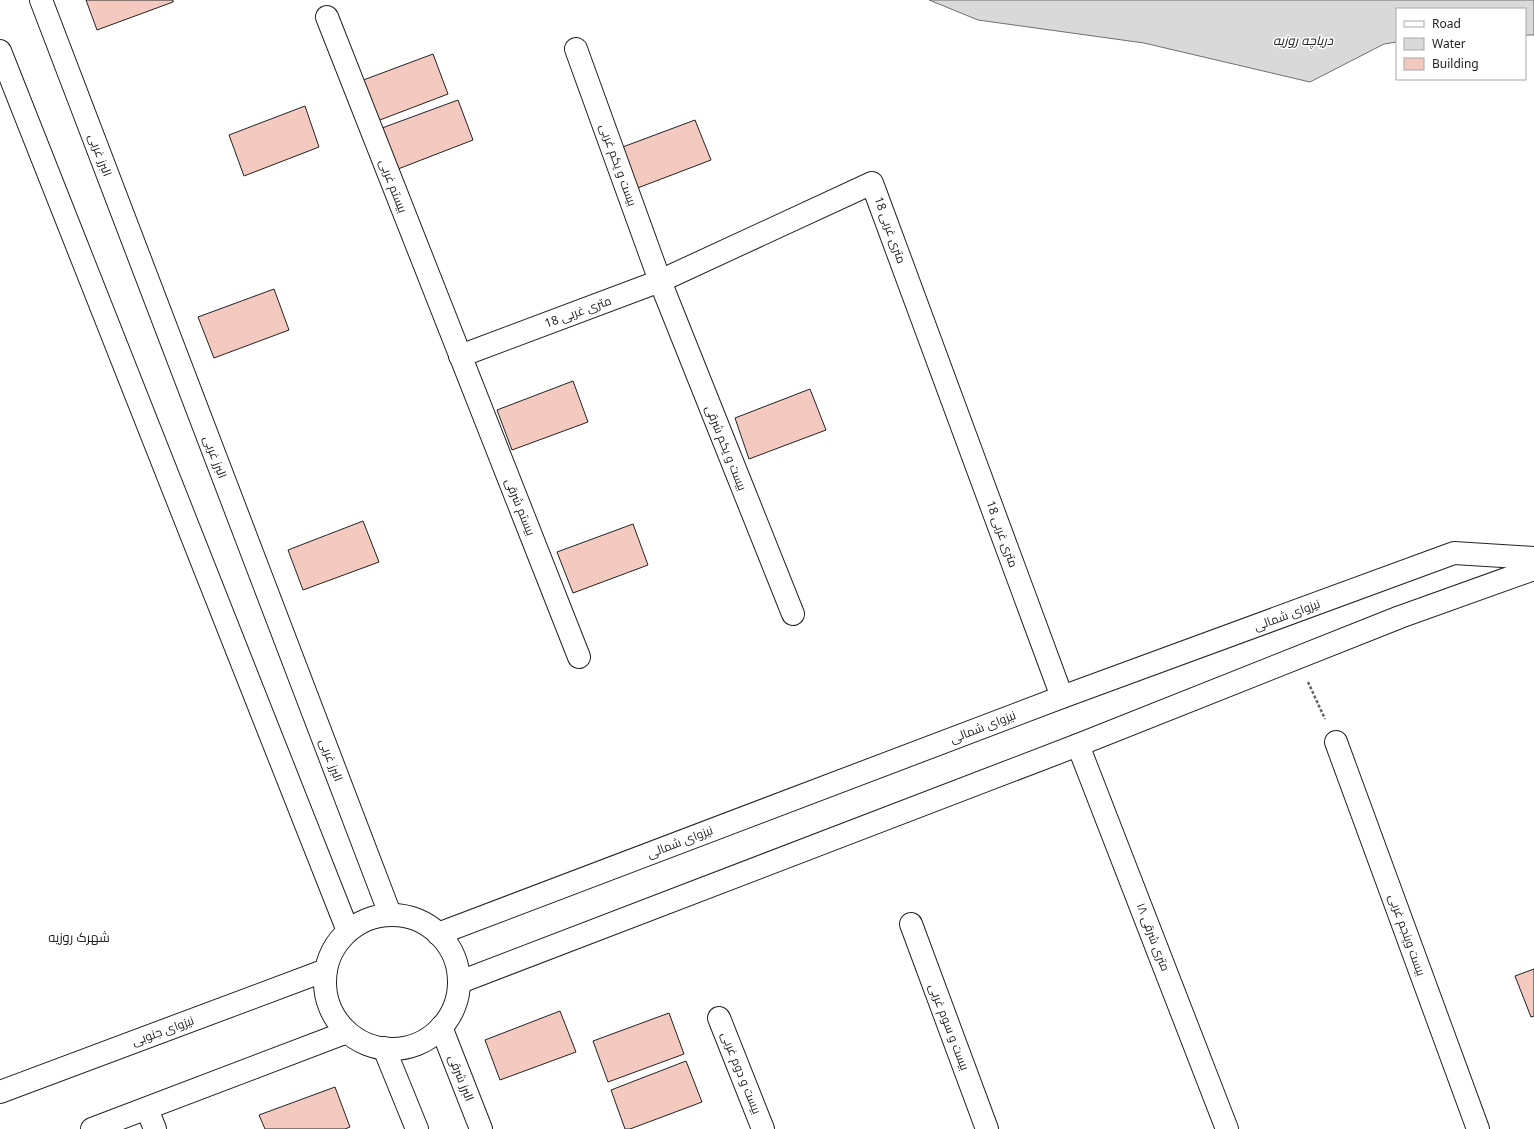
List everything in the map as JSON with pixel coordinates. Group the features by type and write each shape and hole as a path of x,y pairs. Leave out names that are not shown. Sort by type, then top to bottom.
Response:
{"street":[{"name":"البرز غربی","path":"41,0 390,914"},
{"name":"بیستم غربی","path":"327,16 460,356"},
{"name":"بیست و یکم غربی","path":"576,49 660,281"},
{"path":"0,51 348,930"},
{"name":"18 متری غربی","path":"460,356 660,281 872,183 1062,697"},
{"name":"بیست و یکم شرقی","path":"660,281 792,614"},
{"name":"بیستم شرقی","path":"460,356 579,657"},
{"name":"نیزوای شمالی","path":"438,934 1062,697 1454,553 1534,558"},
{"path":"460,982 1078,745 1400,617 1534,569"},
{"name":"بیست وپنجم غربی","path":"1336,742 1478,1129"},
{"name":"۱۸ متری شرقی","path":"1078,745 1227,1129"},
{"path":"390,914 413,918 438,934 448,945 457,967 460,982 452,1010 441,1027 424,1040 405,1047 384,1048 364,1043 347,1032 334,1015 326,994 326,970 333,949 348,930 367,919 390,914"},
{"name":"بیست و سوم غربی","path":"910,924 987,1129"},
{"name":"نیزوای جنوبی","path":"0,1092 326,970"},
{"name":"بیست و دوم غربی","path":"719,1018 763,1129"},
{"name":"البرز شرقی","path":"441,1027 481,1129"},
{"path":"92,1129 347,1032"},
{"path":"384,1048 417,1129"},
{"path":"147,1109 155,1129"}],"path":[{"path":"1297,658 1336,742"}],"water":[{"name":"دریاچه روزیه","path":"929,0 1534,0 1534,35 1526,35 1526,8 1396,8 1396,42 1384,44 1310,82 1144,43 978,20"}],"building":[{"path":"86,0 173,0 173,2 97,30"},
{"path":"433,54 448,94 372,123 358,82"},
{"path":"458,100 473,140 398,169 382,128"},
{"path":"305,106 319,147 244,176 229,135"},
{"path":"695,120 711,160 635,189 620,148"},
{"path":"274,289 289,330 214,358 198,317"},
{"path":"573,381 588,422 512,450 497,410"},
{"path":"810,389 826,430 749,459 735,418"},
{"path":"363,521 379,562 303,590 288,550"},
{"path":"633,524 648,565 573,593 557,552"},
{"path":"1534,969 1534,1016 1531,1017 1515,976"},
{"path":"560,1011 576,1052 500,1080 485,1040"},
{"path":"669,1013 684,1054 608,1082 593,1041"},
{"path":"686,1061 702,1102 630,1129 625,1129 611,1090"},
{"path":"335,1087 350,1127 345,1129 265,1129 259,1115"}],"district":[{"name":"شهرک روزیه","path":"79,937"}]}
